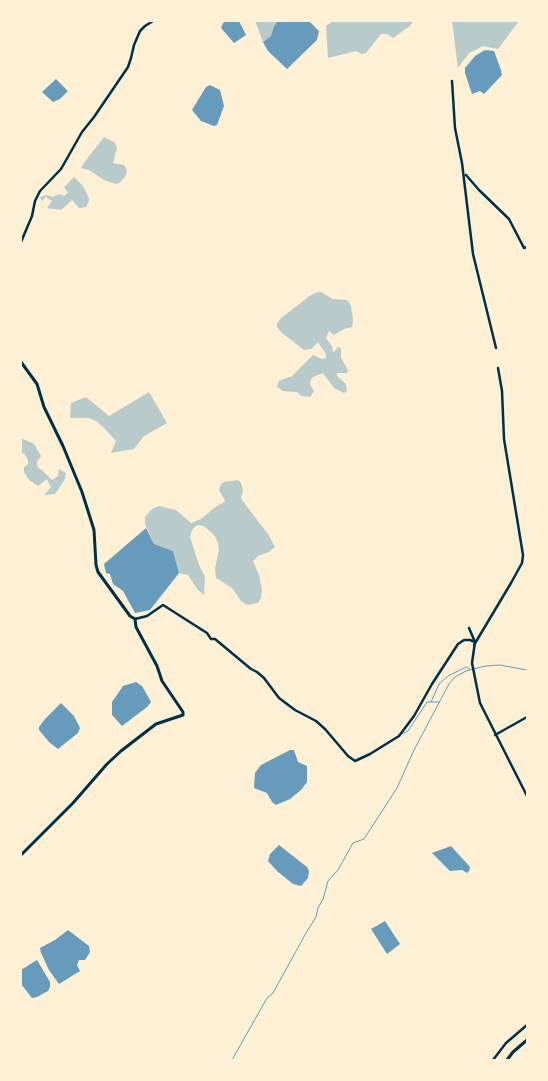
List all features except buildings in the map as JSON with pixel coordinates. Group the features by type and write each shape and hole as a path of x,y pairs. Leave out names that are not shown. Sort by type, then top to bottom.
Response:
{"street":[{"path":"21,242 40,191 61,169 82,132 128,67 140,32 153,21"},
{"path":"452,80 456,128 473,254 496,348"},
{"path":"466,175 509,219 524,248 527,247"},
{"path":"21,362 36,384 44,407 82,492 94,530 98,572 130,616 135,619 147,616 163,605 207,633 212,639 215,639 264,678 279,698 295,710 316,721 348,756 356,761 399,736 414,716 458,644 464,640 470,640 474,644"},
{"path":"474,644 511,583 522,563 523,555 504,439 502,391 498,368"},
{"path":"21,854 73,803 107,764 156,724 176,719 183,715 183,712 165,688 157,666 136,627 135,619"},
{"path":"469,628 474,644 472,663 480,704 527,796"},
{"path":"495,735 527,717"},
{"path":"494,1060 506,1043 527,1025"},
{"path":"507,1060 527,1040"}],"shaded area":[{"path":"257,21 278,21 274,26 271,36 263,42 256,23"},
{"path":"333,21 413,21 410,26 393,38 387,34 381,34 366,53 362,54 356,51 328,58 326,26"},
{"path":"452,21 519,21 498,49 483,46 469,53 458,68"},
{"path":"104,137 114,142 117,148 113,163 124,165 127,170 125,177 116,184 104,180 89,170 81,168"},
{"path":"74,177 83,186 89,198 86,207 79,208 72,200 61,210 47,208 52,201 46,197 42,201 40,197 47,195 53,197 59,194 64,196 68,193 64,187"},
{"path":"318,292 333,299 347,300 351,306 353,320 352,327 334,335 329,331 326,338 332,346 333,353 338,347 341,348 341,358 348,370 347,373 337,373 337,376 346,384 347,391 344,393 334,388 323,373 311,379 310,384 314,391 310,397 302,396 296,392 283,391 277,387 279,381 292,376 313,355 322,359 326,358 326,354 318,342 311,349 304,350 282,333 277,324 281,318 311,295"},
{"path":"149,392 167,423 144,436 134,449 111,453 116,441 96,421 89,418 70,418 71,403 86,397 109,416"},
{"path":"21,438 34,444 41,456 37,462 38,468 52,480 58,476 59,469 66,473 65,479 55,494 44,495 51,487 47,479 38,486 29,480 24,472 24,467 28,464 28,460 24,453 21,455"},
{"path":"238,480 243,490 242,500 268,534 275,547 269,552 258,556 253,561 259,575 262,590 261,598 258,603 247,605 241,601 232,588 216,578 215,568 219,550 218,543 215,536 204,526 197,525 192,530 190,537 205,577 204,595 198,590 188,575 179,573 173,551 154,544 145,524 145,517 152,509 159,506 176,510 191,523 201,519 218,505 225,502 219,490 221,484"}],"water":[{"path":"226,21 239,21 246,35 234,43 221,28"},
{"path":"278,21 309,21 319,31 317,40 287,69 268,51 263,42 271,36 274,26"},
{"path":"485,50 494,51 502,75 484,94 480,91 472,94 465,68 475,56"},
{"path":"56,79 68,91 60,99 53,102 42,92"},
{"path":"210,85 220,90 224,106 217,125 214,126 201,121 192,110 206,87"},
{"path":"146,528 154,544 173,551 179,573 150,610 135,613 123,591 113,584 110,574 106,573 104,564"},
{"path":"136,682 142,686 151,702 122,726 112,715 112,702 123,686"},
{"path":"61,703 74,716 80,728 78,733 58,749 49,742 39,730 39,727"},
{"path":"290,750 294,750 298,762 307,766 307,782 290,799 276,805 267,793 254,788 255,773 261,765"},
{"path":"279,845 307,867 309,871 308,878 301,886 293,884 268,861 270,854"},
{"path":"451,846 470,867 467,873 462,870 450,871 432,853"},
{"path":"385,921 400,944 387,954 371,929"},
{"path":"68,930 89,946 90,952 85,960 79,960 77,965 80,971 59,984 49,970 40,948"},
{"path":"37,960 50,982 50,987 48,991 32,998 21,984 21,970"}],"waterway":[{"path":"232,1060 316,917 328,881 338,870 353,843 364,839 397,788 414,750 449,684 455,677 466,671 485,666 500,665 527,670"},
{"path":"431,702 439,684 448,676 466,667 470,669"},
{"path":"402,734 408,731 427,702 439,702"}]}
